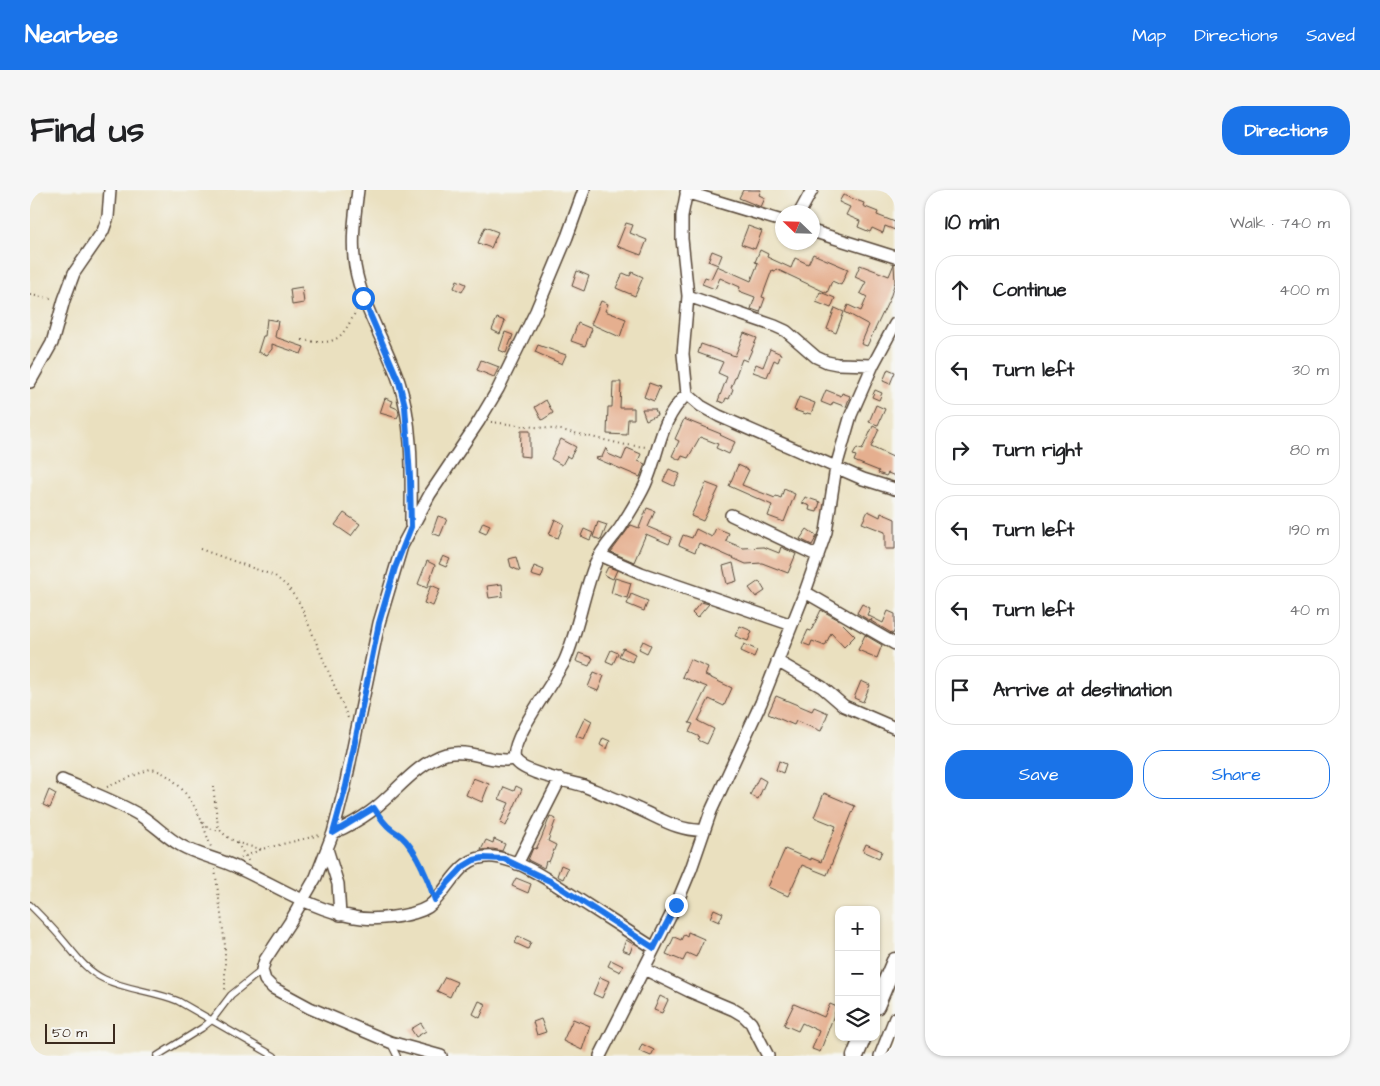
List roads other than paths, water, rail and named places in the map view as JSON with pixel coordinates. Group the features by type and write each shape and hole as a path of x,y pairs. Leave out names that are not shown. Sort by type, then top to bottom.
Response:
{"street":[{"path":"30,382 52,343 74,273 106,224 110,190"},
{"path":"358,190 354,234 354,263 363,298 399,382 405,406 411,527"},
{"path":"441,1056 390,1042 326,1016 273,988 265,980 262,970 265,960 304,900 333,833 341,808 379,623 395,568 411,527 502,382 536,311 567,237 584,190"},
{"path":"804,205 812,190"},
{"path":"775,219 687,191 682,216 682,239 688,296 683,354 687,394 701,406 719,416 836,468 895,489"},
{"path":"820,233 895,257"},
{"path":"688,296 786,331 816,357 827,362 837,364 873,364"},
{"path":"600,1056 676,905 704,830 761,703 805,592 826,532 832,504 836,468 851,415 873,364 895,324"},
{"path":"687,394 671,412 657,447 646,483 638,500 600,555 592,574 580,619 564,662 516,743 514,759 527,770 560,779 636,807 680,828 704,830"},
{"path":"731,515 818,556"},
{"path":"600,555 641,572 792,625"},
{"path":"805,592 895,644"},
{"path":"777,661 822,687 844,706 895,728"},
{"path":"333,833 374,808 413,774 445,755 468,753 503,760 514,759"},
{"path":"517,864 560,779"},
{"path":"62,780 141,816 174,842 340,915 358,918 402,916 419,912 435,900 464,866 474,860 493,857 517,864 552,882 654,948"},
{"path":"327,850 338,884 340,915"},
{"path":"880,997 895,961"},
{"path":"644,969 744,1016 751,1023 768,1056"},
{"path":"880,1056 893,1032 895,1018"},
{"path":"855,1056 861,1041"}],"lane":[{"path":"30,905 89,969 104,978 162,995 212,1020 274,1056"},
{"path":"157,1056 212,1020 226,1001 262,970"},
{"path":"390,1042 396,1056"}]}
